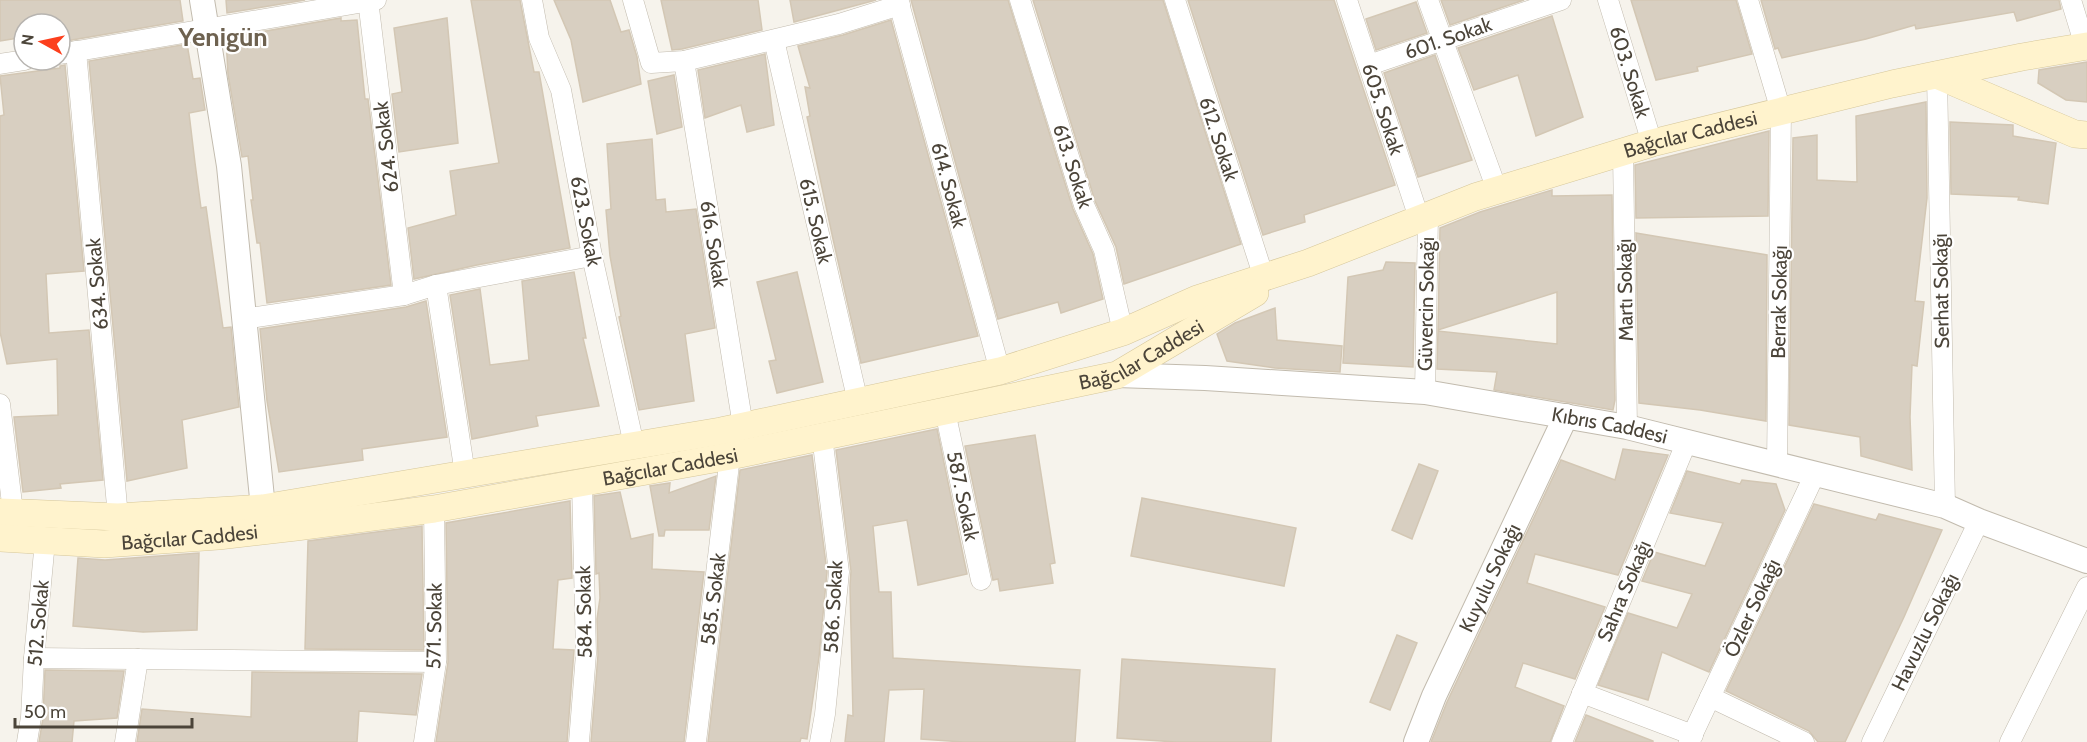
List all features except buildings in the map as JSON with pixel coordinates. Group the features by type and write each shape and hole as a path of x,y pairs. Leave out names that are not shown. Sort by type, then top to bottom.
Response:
{"main road":[{"name":"Bağcılar Caddesi","path":"7,512 118,517 263,508 743,426 1000,371 1123,332 1197,299 1308,263 1497,190 1652,143 1892,84 2086,46"},
{"path":"2016,109 2006,93 2011,77 2022,57"},
{"path":"1937,75 2075,134 2087,135"},
{"name":"Bağcılar Caddesi","path":"0,538 104,544 218,536 434,509 730,456 1117,375 1199,324 1308,263"}],"street":[{"path":"202,0 229,166 263,508"},
{"name":"624. Sokak","path":"368,0 404,295"},
{"path":"72,52 376,0"},
{"name":"623. Sokak","path":"532,0 539,39 561,90 592,256 634,445"},
{"path":"633,0 651,63 684,61 774,40 899,3"},
{"name":"613. Sokak","path":"1020,0 1084,205 1104,250 1123,332"},
{"name":"612. Sokak","path":"1175,0 1264,278"},
{"name":"605. Sokak","path":"1347,0 1423,217"},
{"path":"1428,0 1497,190"},
{"name":"601. Sokak","path":"1369,65 1561,0"},
{"name":"603. Sokak","path":"1608,0 1652,143"},
{"name":"Berrak Sokağı","path":"1748,0 1781,111 1777,465"},
{"path":"2071,0 2086,46"},
{"name":"614. Sokak","path":"899,3 1000,371"},
{"name":"615. Sokak","path":"774,40 858,402"},
{"name":"616. Sokak","path":"684,61 743,426"},
{"name":"634. Sokak","path":"70,72 118,517"},
{"name":"Serhat Sokağı","path":"1937,75 1946,506"},
{"name":"Martı Sokağı","path":"1623,152 1627,427"},
{"name":"Güvercin Sokağı","path":"1423,217 1425,392"},
{"path":"243,319 404,295 436,285 592,256"},
{"path":"436,285 465,474"},
{"name":"Kıbrıs Caddesi","path":"1117,375 1205,378 1425,392 1627,427 1946,506 1979,521 2087,561"},
{"path":"0,404 7,512"},
{"name":"587. Sokak","path":"945,411 981,580"},
{"name":"Kuyulu Sokağı","path":"1416,742 1434,696 1566,416"},
{"name":"586. Sokak","path":"820,742 825,714 839,572 822,436"},
{"name":"Sahra Sokağı","path":"1562,742 1687,441"},
{"name":"585. Sokak","path":"696,742 730,456"},
{"name":"Özler Sokağı","path":"1691,738 1815,474"},
{"name":"584. Sokak","path":"579,742 586,654 582,483"},
{"name":"571. Sokak","path":"424,742 436,662 434,509"},
{"name":"Havuzlu Sokağı","path":"1872,742 1979,521"},
{"name":"512. Sokak","path":"27,742 45,541"},
{"path":"2010,742 2087,587"},
{"path":"34,658 436,662"},
{"path":"124,742 138,659"},
{"path":"1582,693 1691,738"},
{"path":"1710,697 1804,742"}],"district":[{"name":"Yenigün","path":"223,37"}]}
